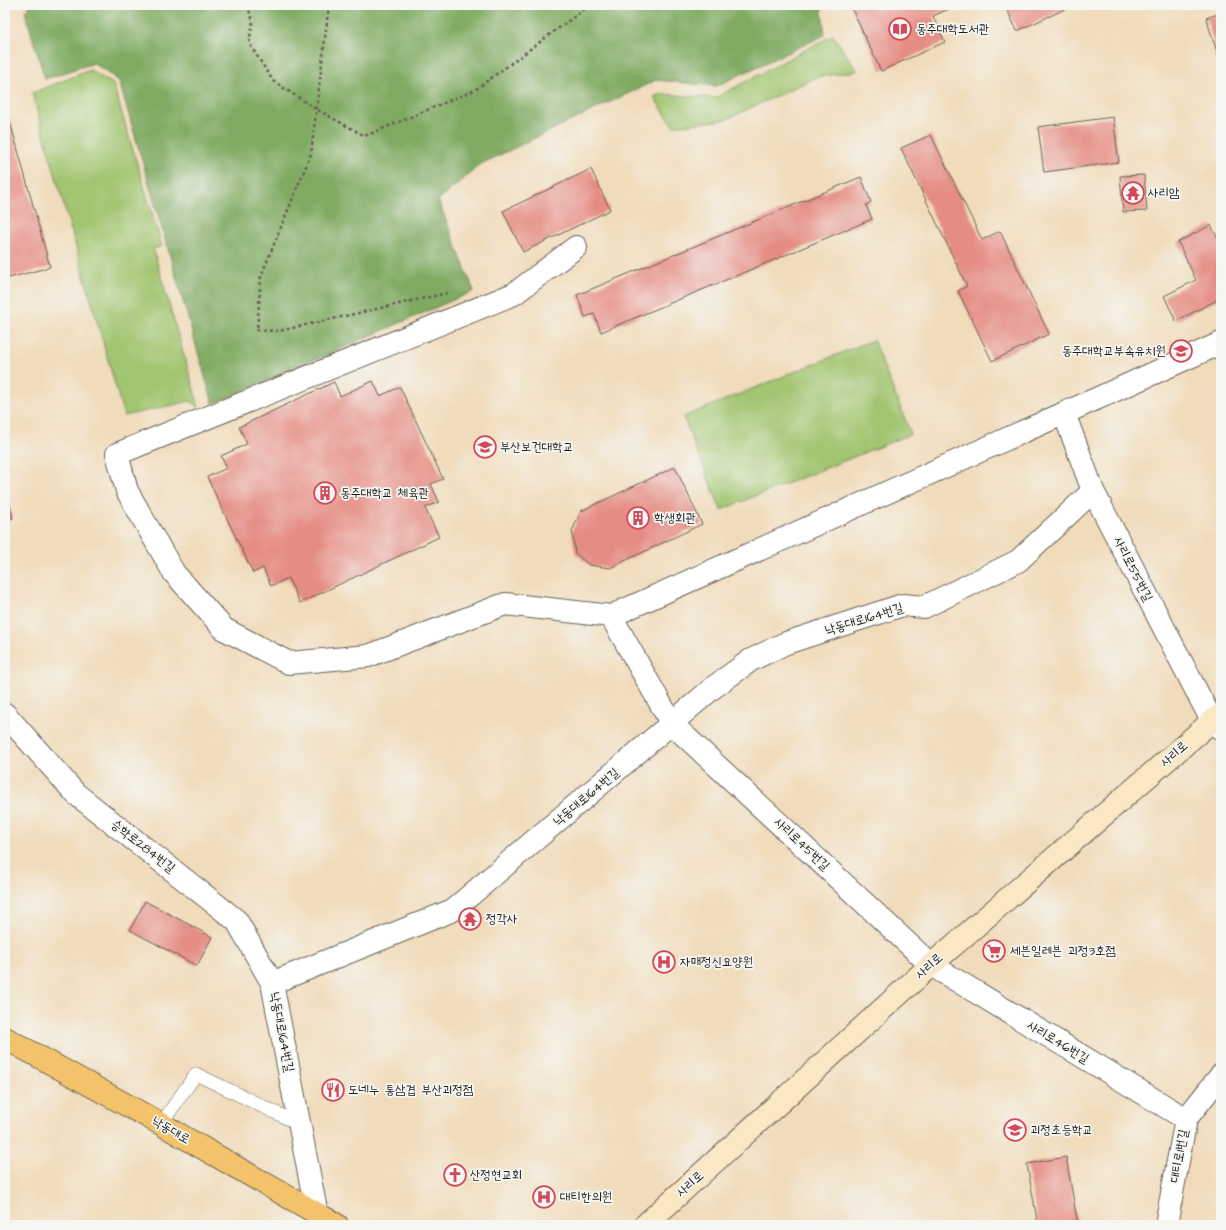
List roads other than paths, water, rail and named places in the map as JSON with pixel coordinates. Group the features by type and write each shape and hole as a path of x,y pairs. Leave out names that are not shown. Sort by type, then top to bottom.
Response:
{"main road":[{"name":"낙동대로","path":"5,1038 161,1124 317,1215 337,1225"}],"street":[{"path":"576,247 514,294 117,454 126,491 174,573 224,629 289,663 368,656 505,604 611,616 1221,343"},
{"name":"사리로55번길","path":"1064,413 1093,491 1218,722"},
{"name":"낙동대로164번길","path":"317,1215 272,983 453,910 714,688 750,660 786,643 903,605 924,607 1018,561 1093,491"},
{"name":"사리로45번길","path":"611,616 672,724 931,965"},
{"name":"승학로284번길","path":"5,714 76,794 237,921 272,983"},
{"name":"사리로","path":"645,1225 931,965 1218,722"},
{"name":"사리로46번길","path":"931,965 1186,1119"},
{"name":"대티로1번길","path":"1166,1225 1186,1119 1221,1075"}],"lane":[{"path":"161,1124 196,1074 299,1124"}],"place":[{"name":"동주대학도서관","path":"900,29"},
{"name":"사리암","path":"1133,193"},
{"name":"동주대학교부속유치원","path":"1181,351"},
{"name":"부산보건대학교","path":"485,447"},
{"name":"동주대학교 체육관","path":"325,493"},
{"name":"학생회관","path":"638,518"},
{"name":"정각사","path":"470,919"},
{"name":"세븐일레븐 괴정3호점","path":"994,951"},
{"name":"자매정신요양원","path":"664,962"},
{"name":"도네누 통삼겹 부산괴정점","path":"333,1090"},
{"name":"괴정초등학교","path":"1015,1130"},
{"name":"산정현교회","path":"455,1175"},
{"name":"대티한의원","path":"544,1197"}]}
